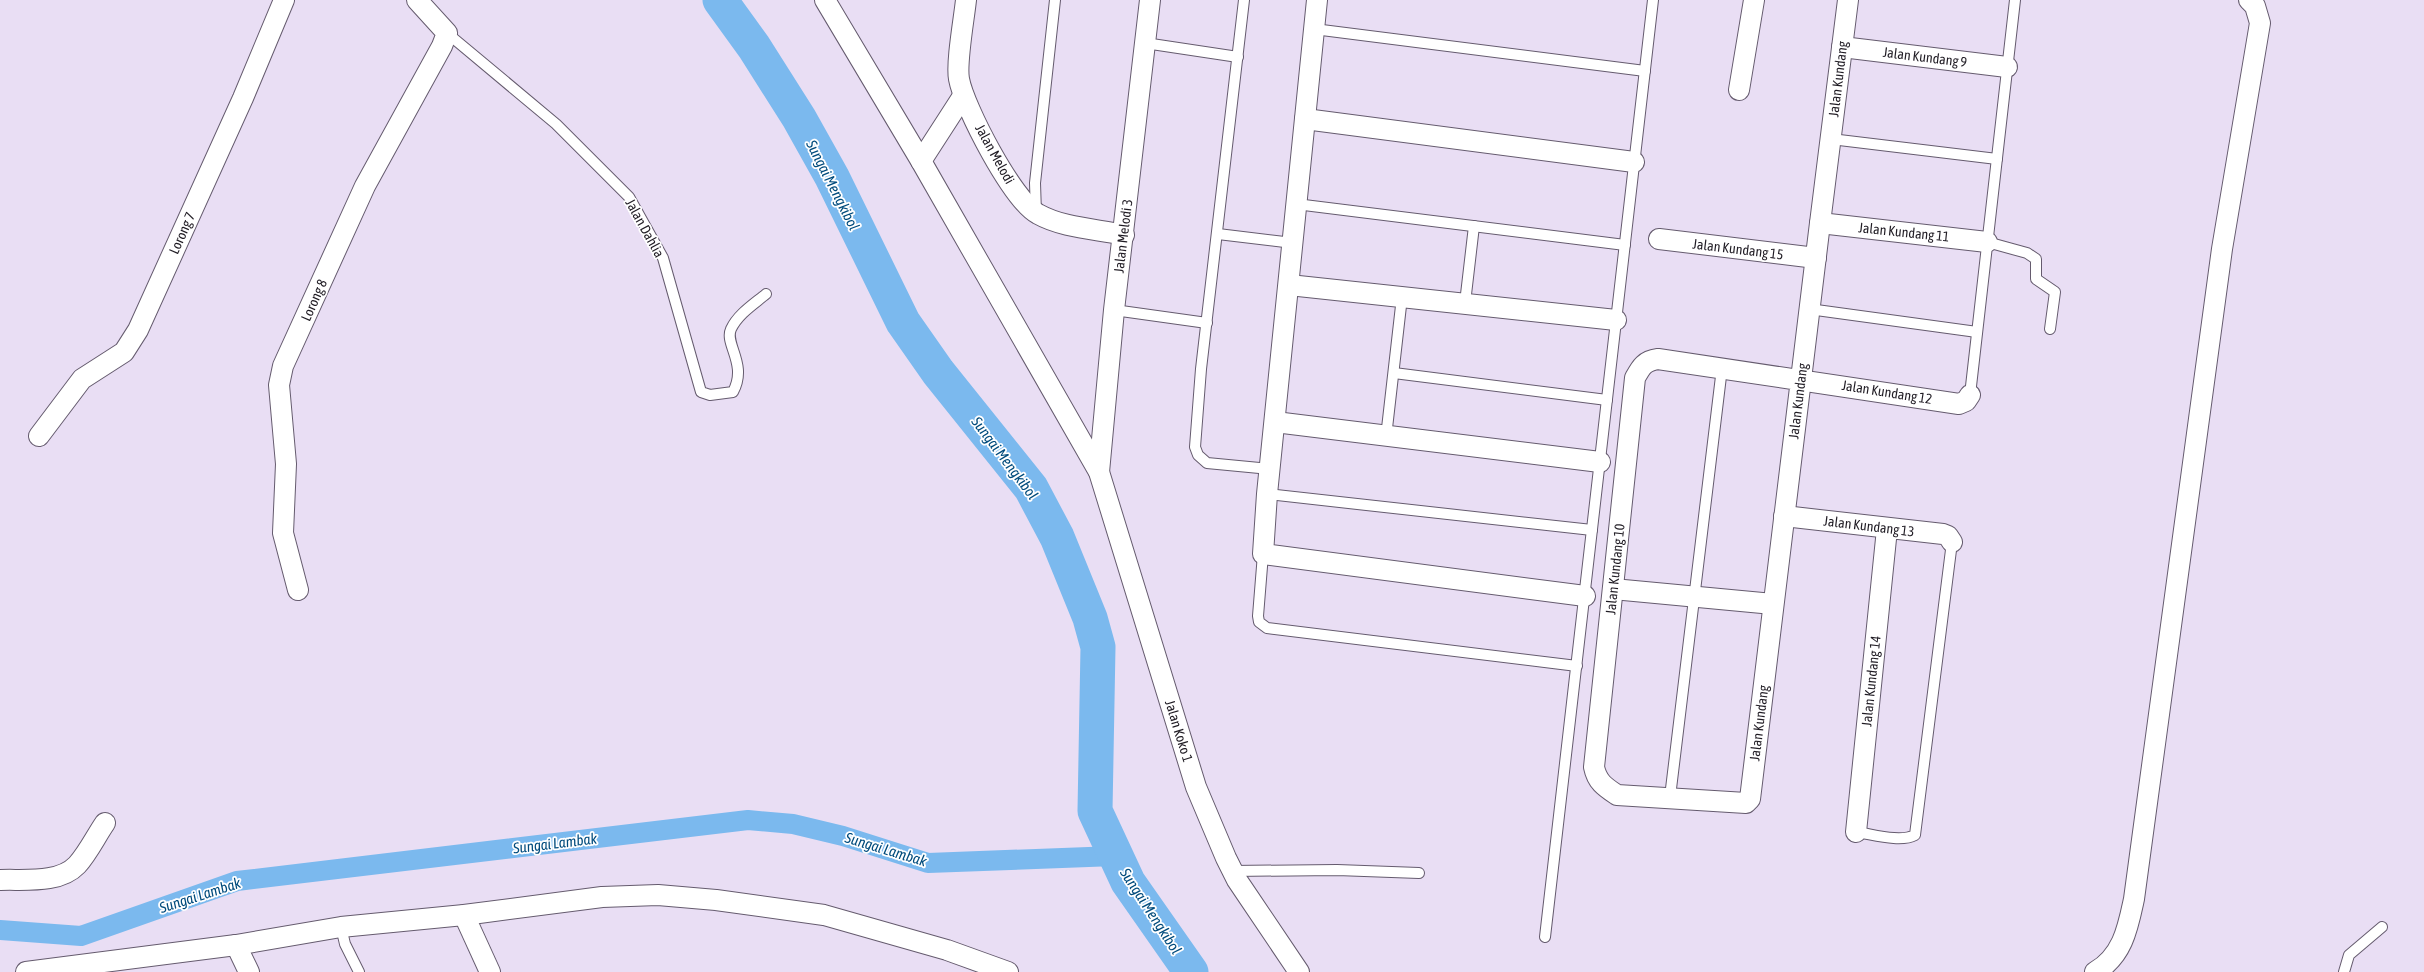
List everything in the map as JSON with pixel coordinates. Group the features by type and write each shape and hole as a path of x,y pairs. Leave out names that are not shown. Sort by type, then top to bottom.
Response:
{"street":[{"name":"Lorong 7","path":"38,436 82,379 124,352 138,330 243,98 284,0"},
{"name":"Jalan Dahlia","path":"417,0 447,32"},
{"path":"825,0 920,161 1099,472"},
{"name":"Jalan Melodi","path":"966,0 959,77 963,96 1014,191 1036,213 1053,221 1124,235"},
{"name":"Jalan Melodi 3","path":"1099,472 1114,310 1124,235 1150,0"},
{"path":"1318,0 1267,494 1263,554 1585,596"},
{"path":"1739,90 1754,0"},
{"name":"Jalan Kundang","path":"1748,802 1774,604 1848,0"},
{"path":"2095,972 2121,947 2127,933 2134,898 2222,249 2260,23 2255,6 2250,0"},
{"name":"Lorong 8","path":"298,590 283,533 286,464 279,385 283,366 365,186 442,46 447,32"},
{"name":"Jalan Kundang 9","path":"1842,47 2007,67"},
{"path":"920,161 963,96"},
{"path":"1305,119 1634,162"},
{"name":"Jalan Kundang 11","path":"1820,223 1987,242"},
{"name":"Jalan Kundang 15","path":"1660,239 1816,258"},
{"path":"1289,285 1616,320"},
{"name":"Jalan Kundang 10","path":"1748,802 1616,795 1604,786 1596,777 1594,767 1635,378 1640,367 1648,360 1658,359 1801,379"},
{"name":"Jalan Kundang 12","path":"1801,379 1959,404 1966,401 1970,395"},
{"path":"1275,422 1386,437 1600,462"},
{"name":"Jalan Koko 1","path":"1099,472 1196,787 1232,870 1292,970"},
{"name":"Jalan Kundang 13","path":"1784,516 1887,529 1943,534 1948,536 1952,542"},
{"name":"Jalan Kundang 14","path":"1856,832 1887,529"},
{"path":"1613,588 1774,604"},
{"path":"0,880 60,876 78,865 105,823"},
{"path":"26,972 143,965 236,945 341,927 464,915 602,897 685,896 824,915 947,950 1008,972"},
{"path":"464,915 490,972"},
{"path":"236,945 249,972"}],"lane":[{"path":"1036,213 1035,182 1055,0"},
{"path":"1244,0 1194,435 1195,447 1198,455 1207,463 1270,468"},
{"path":"1545,937 1653,0"},
{"path":"1970,395 2015,0"},
{"path":"1314,29 1645,71"},
{"name":"Jalan Dahlia","path":"447,32 556,124 629,197 663,258 701,392 710,396 733,392 739,382 738,362 731,342 730,330 738,318 766,294"},
{"path":"1145,43 1238,57"},
{"path":"1831,139 1997,159"},
{"path":"1296,204 1625,245"},
{"path":"1465,303 1474,226"},
{"path":"1218,234 1293,243"},
{"path":"1987,242 2027,253 2036,260 2036,279 2056,292 2050,328"},
{"path":"1386,437 1402,297"},
{"path":"1810,309 1977,332"},
{"path":"1114,310 1207,323"},
{"path":"1670,797 1722,368"},
{"path":"1394,373 1607,400"},
{"path":"1267,494 1592,530"},
{"path":"1856,832 1900,838 1909,838 1915,835 1952,542"},
{"path":"1263,554 1258,616 1259,622 1267,628 1577,666"},
{"path":"1232,870 1337,870 1419,873"},
{"path":"341,927 345,944 359,972"},
{"path":"2344,972 2349,955 2382,927"}],"waterway":[{"name":"Sungai Mengkibol","path":"720,0 754,47 799,118 832,177 903,322 938,372 1031,488 1057,537 1090,618 1098,647 1095,811 1128,882 1191,972"},
{"name":"Sungai Lambak","path":"0,930 81,936 237,881 748,820 793,824 843,836 928,863 1115,856"}]}
